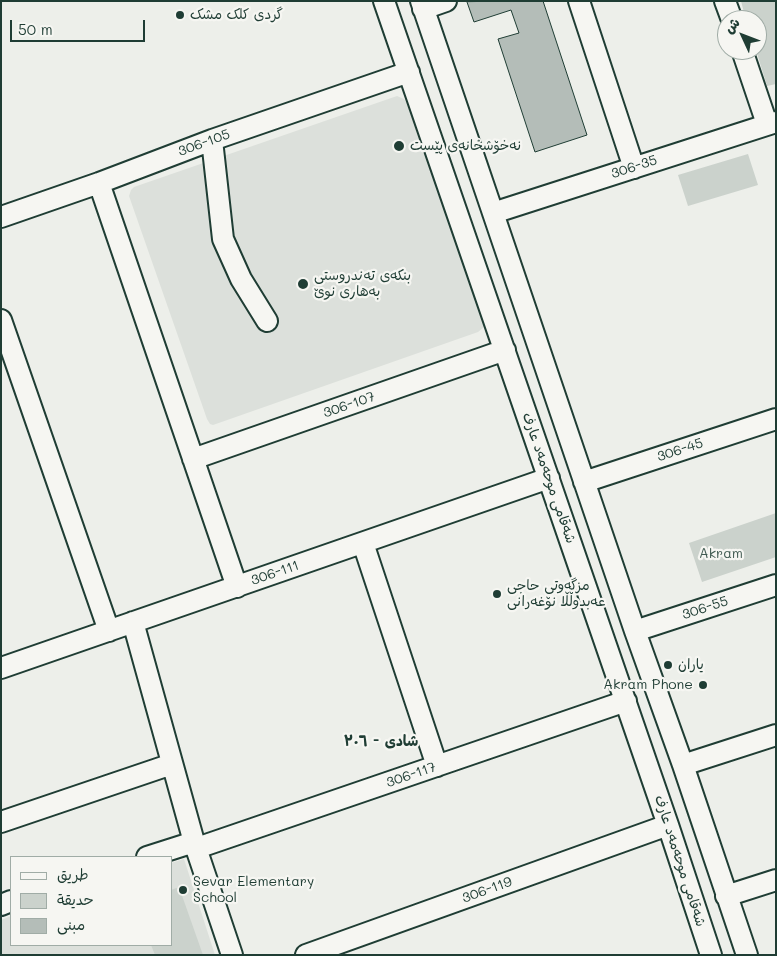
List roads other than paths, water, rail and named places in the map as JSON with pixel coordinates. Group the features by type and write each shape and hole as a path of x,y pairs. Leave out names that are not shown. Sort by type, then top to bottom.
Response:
{"street":[{"name":"شەقامی موحەمەد عارف","path":"384,1 626,701 711,955"},
{"path":"446,1 422,5 747,955"},
{"path":"578,1 634,168"},
{"path":"746,60 771,123"},
{"name":"306-105","path":"1,218 212,140 409,72"},
{"name":"306-35","path":"493,213 771,123"},
{"path":"212,140 224,239 241,279 267,321"},
{"path":"99,183 237,586"},
{"path":"1,320 109,631"},
{"name":"306-107","path":"193,459 505,350"},
{"name":"306-45","path":"584,482 776,419"},
{"name":"306-111","path":"1,668 549,478"},
{"path":"363,543 437,766"},
{"name":"306-55","path":"599,624 632,623 776,586"},
{"path":"133,622 196,845 232,955"},
{"name":"306-117","path":"150,856 196,845 437,766 626,701"},
{"path":"683,765 776,735"},
{"path":"1,822 172,764"},
{"name":"306-119","path":"306,955 668,825"},
{"path":"726,896 776,880"}],"place":[{"name":"گردی کلک مشک","path":"180,15"},
{"name":"نەخۆشخانەی پێست","path":"399,146"},
{"name":"بنکەی تەندروستی بەهاری نوێ","path":"303,284"},
{"name":"مزگەوتی حاجی عەبدوڵڵا نۆغەرانی","path":"497,594"},
{"name":"یاران","path":"668,665"},
{"name":"Akram Phone","path":"703,685"},
{"name":"Sevar Elementary School","path":"183,890"}],"district":[{"name":"شادی - ٣٠٦","path":"381,741"}],"park label":[{"name":"Akram","path":"721,554"}]}
